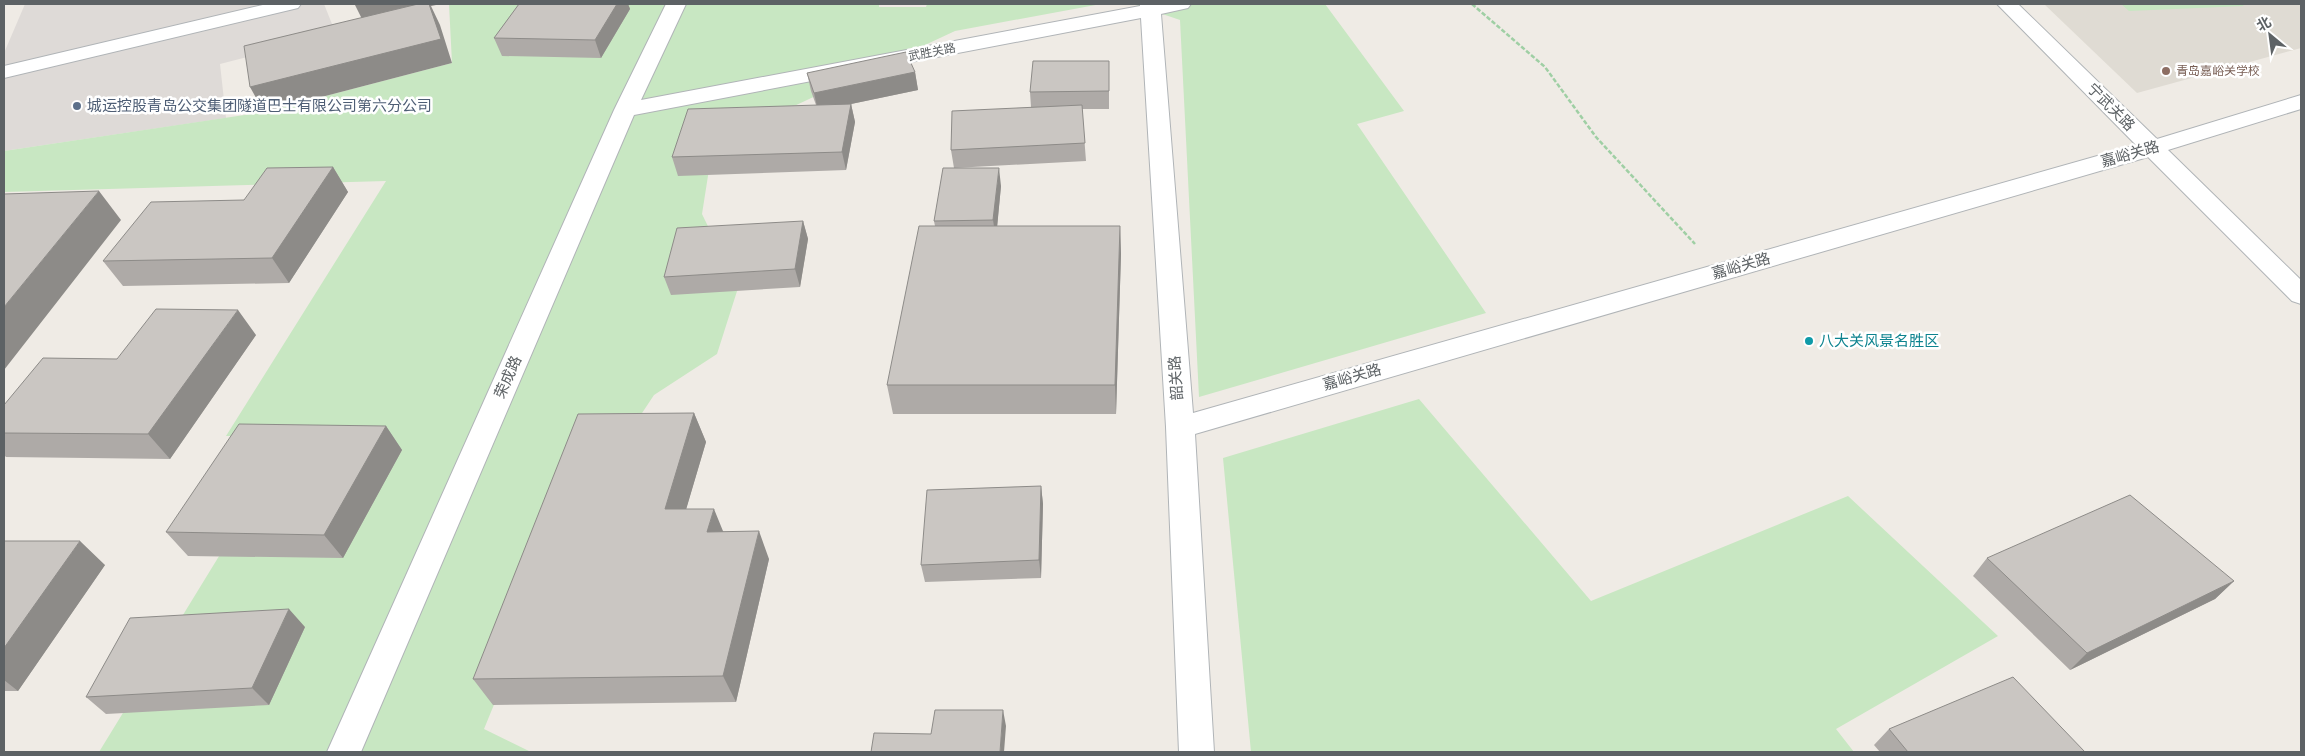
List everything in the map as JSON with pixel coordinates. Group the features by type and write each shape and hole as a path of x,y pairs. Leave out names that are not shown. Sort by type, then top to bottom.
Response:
{"street":[{"path":"4,72 291,4"},
{"name":"荣成路","path":"344,752 625,110 676,4"},
{"name":"武胜关路","path":"625,110 1150,7 1181,4"},
{"name":"宁武关路","path":"2007,4 2301,294"},
{"name":"韶关路","path":"1150,7 1180,427 1196,752"},
{"name":"嘉峪关路","path":"1180,427 2152,148 2301,102"}],"path":[{"path":"1472,4 1545,67 1596,137 1720,272"}],"shaded area":[{"path":"25,4 324,4 336,34 220,64 226,118 4,151 4,53"},
{"name":"青岛嘉峪关学校","path":"2044,4 2301,4 2301,48 2137,93"}],"green space":[{"path":"449,4 879,4 879,7 926,7 927,4 1101,4 955,31 713,144 702,214 738,288 717,354 654,395 567,526 484,729 531,752 99,752 292,437 226,436 386,181 4,192 4,151 264,112 452,63"},
{"path":"1133,4 1325,4 1404,111 1357,124 1486,313 1199,397 1180,20"},
{"path":"2121,4 2241,4 2244,6 2129,11"},
{"path":"1419,399 1591,601 1848,496 1998,636 1836,729 1854,752 1251,752 1223,458"}],"building":[{"path":"418,4 429,4 441,39 250,87 244,46"},
{"path":"519,4 617,4 595,40 494,38"},
{"path":"906,52 915,72 814,93 807,73"},
{"path":"1033,61 1109,61 1109,91 1030,92"},
{"path":"851,104 842,152 672,157 688,109"},
{"path":"1082,105 1085,143 951,150 952,111"},
{"path":"333,167 272,258 103,261 151,202 244,200 267,168"},
{"path":"943,168 999,168 993,220 934,221"},
{"path":"99,191 4,307 4,194"},
{"path":"803,221 795,269 664,277 677,228"},
{"path":"919,226 1120,226 1115,385 887,385"},
{"path":"156,309 238,310 148,434 4,433 4,405 43,358 117,359"},
{"path":"694,413 665,509 714,509 707,532 759,531 723,676 473,679 578,414"},
{"path":"239,424 386,426 324,535 166,532"},
{"path":"1041,486 1039,560 921,565 927,490"},
{"path":"2130,495 2234,581 2087,653 1987,558"},
{"path":"4,541 80,541 4,648"},
{"path":"289,609 252,688 86,697 130,618"},
{"path":"2013,677 2085,752 1908,752 1889,729"},
{"path":"935,710 1003,710 1000,752 871,752 874,733 931,734"}],"place":[{"name":"青岛嘉峪关学校","path":"2166,71"},
{"name":"城运控股青岛公交集团隧道巴士有限公司第六分公司","path":"77,106"},
{"name":"八大关风景名胜区","path":"1809,341"}]}
